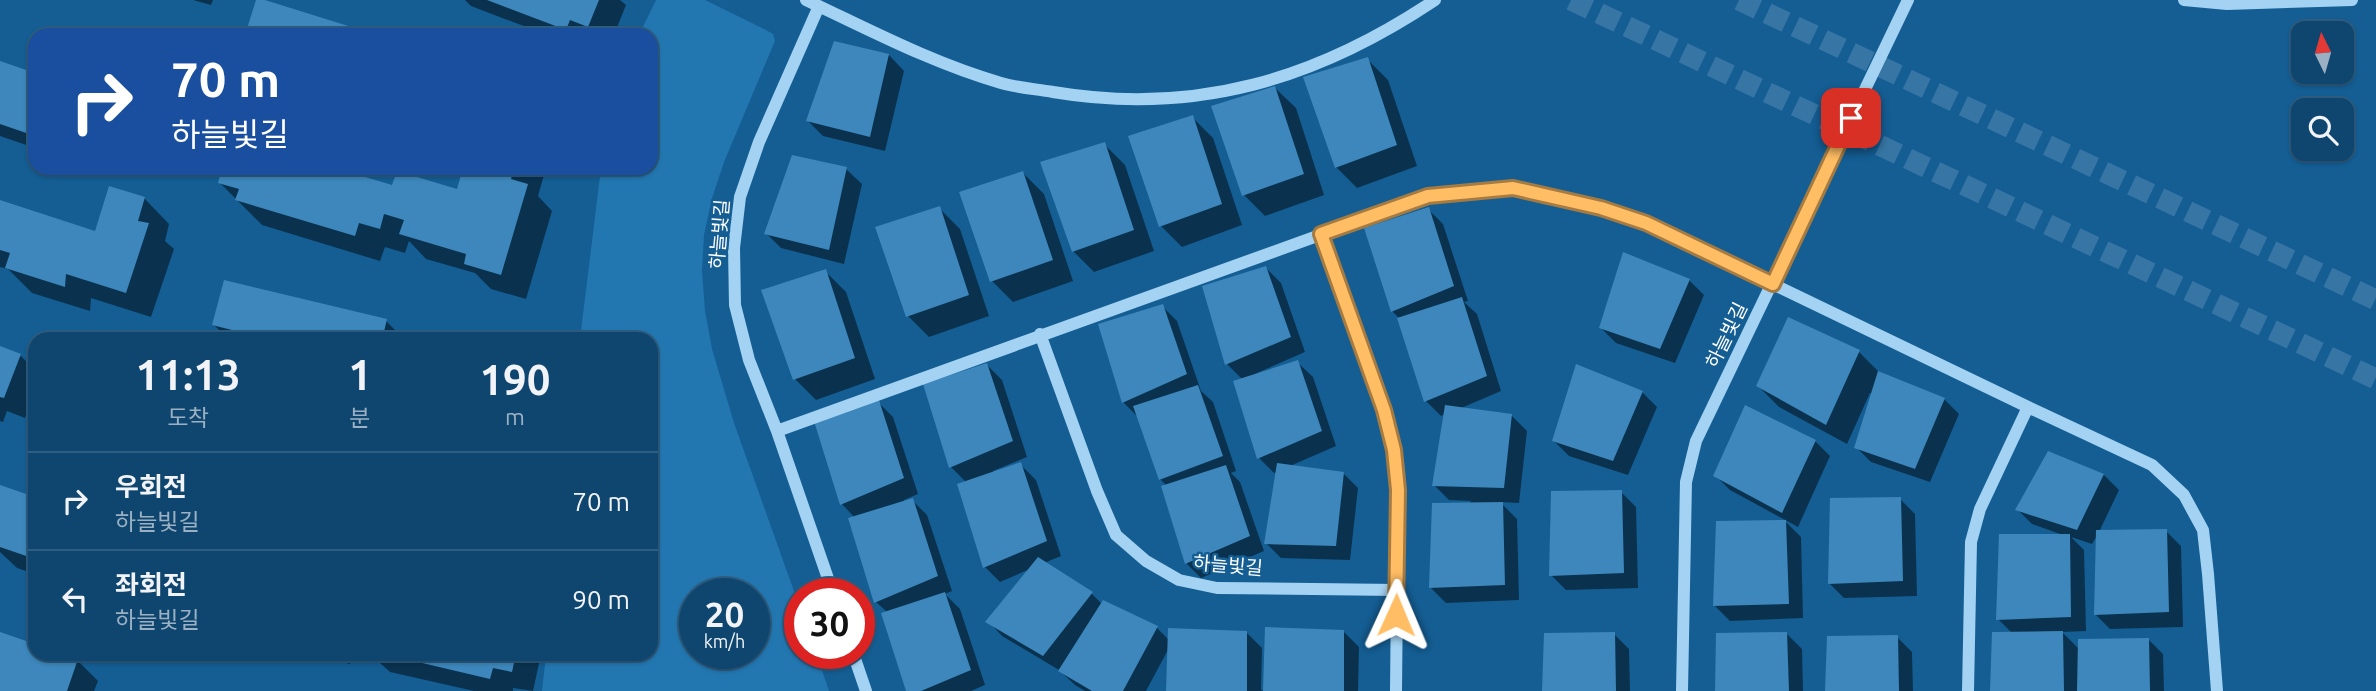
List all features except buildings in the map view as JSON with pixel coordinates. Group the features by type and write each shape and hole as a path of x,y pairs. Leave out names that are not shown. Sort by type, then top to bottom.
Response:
{"street":[{"path":"806,0 900,46 1004,84 1074,96 1128,100 1172,100 1271,81 1332,57 1393,28 1435,0"},
{"name":"하늘빛길","path":"1682,691 1686,482 1696,442 1908,0"},
{"path":"2184,0 2228,4 2352,0"},
{"name":"하늘빛길","path":"819,6 759,142 740,197 734,248 735,305 749,360 828,578"},
{"path":"777,432 1040,334 1428,196 1513,188 1601,208 1646,223 2152,465 2184,495 2203,530 2217,691"},
{"path":"1321,234 1384,410 1394,450 1398,490 1395,691"},
{"name":"하늘빛길","path":"1040,334 1097,491 1116,535 1146,561 1179,580 1217,587 1397,590"},
{"path":"1968,691 1971,542 1980,509 2028,407"},
{"path":"858,669 866,691"}],"shaded area":[{"path":"656,0 705,0 773,34 775,41 724,162 712,198 704,235 702,271 705,311 712,349 734,423 789,578 784,578 784,669 821,669 829,691 542,691 545,661 658,661 658,332 581,332 600,175 658,175 658,28 642,28"}],"tunnel":[{"path":"1571,0 2376,379"},
{"path":"1739,0 2376,300"}],"route":[{"path":"1396,615 1398,490 1394,450 1384,410 1321,234 1428,196 1513,188 1601,208 1646,223 1773,284 1851,118"}]}
